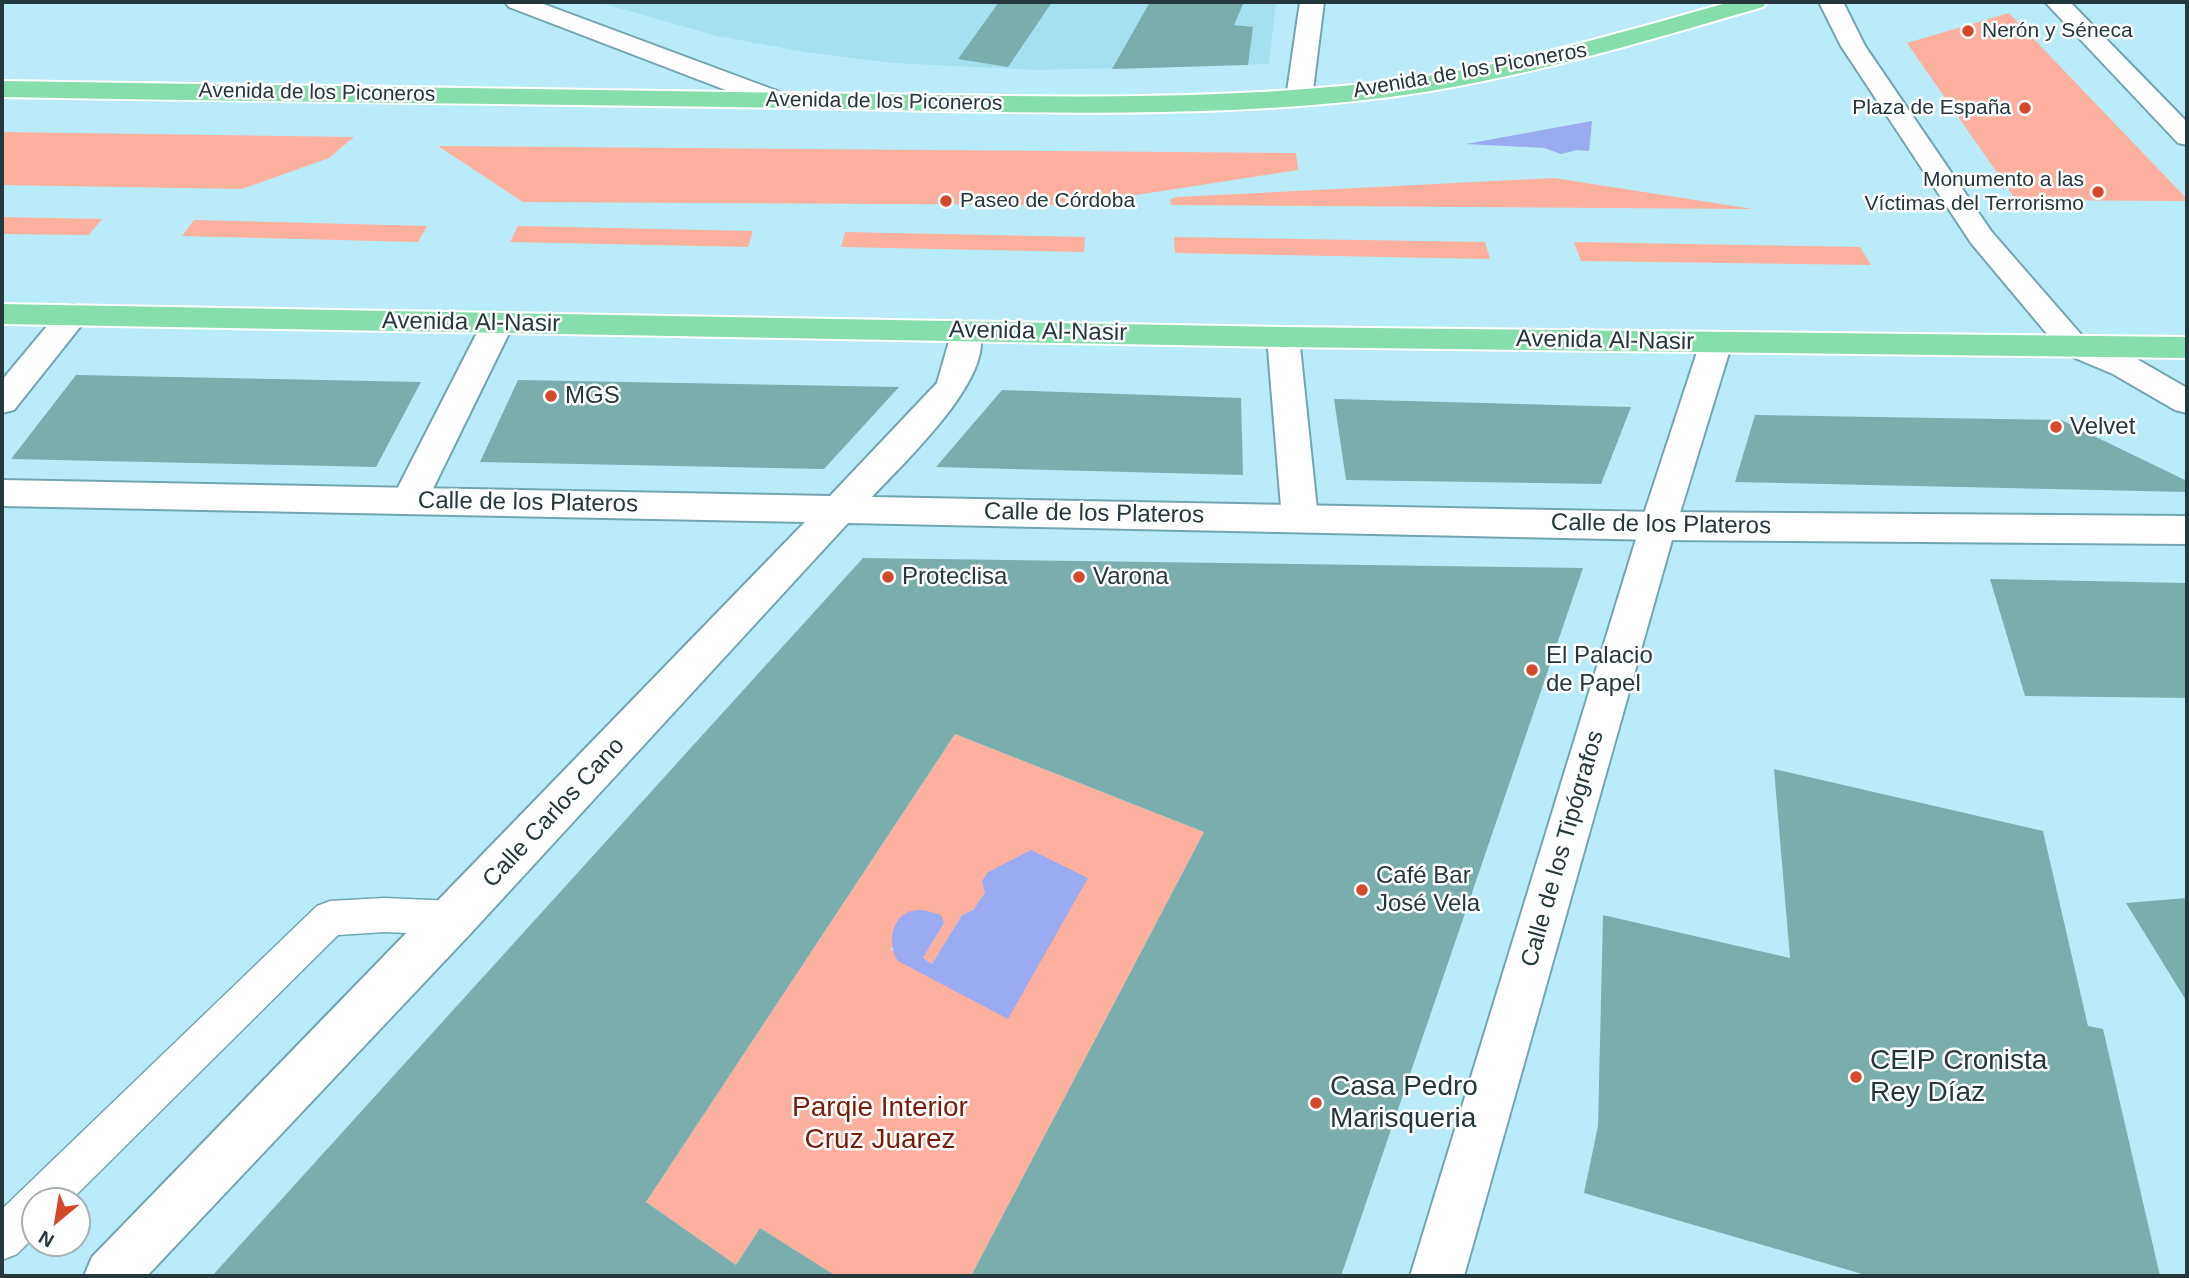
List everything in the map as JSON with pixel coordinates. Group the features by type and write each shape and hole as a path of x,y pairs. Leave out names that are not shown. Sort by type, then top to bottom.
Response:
{"main road":[{"name":"Avenida de los Piconeros","path":"2,89 1051,104 1299,97 1382,90 1487,72 1594,48 1755,2"},
{"name":"Avenida Al-Nasir","path":"2,314 1283,337 2187,348"}],"street":[{"path":"517,2 550,7 779,101"},
{"path":"1299,97 1312,2"},
{"path":"1830,2 1853,46 1981,237 2074,345 2124,366 2187,402"},
{"path":"2057,2 2187,136"},
{"path":"2,402 73,315"},
{"path":"409,501 498,323"},
{"name":"Calle Carlos Cano","path":"111,1276 455,918 842,509 948,393 963,365 965,331"},
{"path":"1283,337 1300,519"},
{"name":"Calle de los Tipógrafos","path":"1437,1276 1658,526 1716,343"},
{"name":"Calle de los Plateros","path":"5,497 409,501 1658,526 2187,530"}],"lane":[{"path":"54,1187 330,918 384,915 455,918"},
{"path":"2,1239 21,1220"}],"shaded area":[{"path":"598,2 1276,2 1269,64 1037,70 893,63 805,52 717,36"}],"green space":[{"path":"2009,13 2187,201 2016,200 1907,43"},
{"path":"2,132 354,137 329,158 242,189 2,185"},
{"path":"438,146 1296,153 1298,170 1072,205 523,202"},
{"path":"1554,178 1753,209 1171,205 1170,199 1178,197"},
{"path":"2,217 102,219 89,235 2,234"},
{"path":"194,220 427,226 418,242 182,236"},
{"path":"518,226 753,231 748,247 510,242"},
{"path":"845,232 1085,237 1084,252 841,247"},
{"path":"1174,237 1485,242 1490,259 1175,253"},
{"path":"1574,242 1860,247 1871,265 1581,261"},
{"name":"Parqie Interior Cruz Juarez","path":"955,734 1204,832 971,1276 835,1276 760,1228 736,1265 646,1202","holes":["985,893 1008,1018 890,949 944,923 923,958 932,964 962,915 973,910"]}],"water":[{"path":"1592,121 1589,151 1577,150 1561,154 1544,148 1466,144"},
{"path":"1031,850 1088,878 1008,1019 898,961 894,954 892,937 897,921 903,915 919,910 941,915 944,923 923,958 932,964 962,915 973,910 985,893 982,881 988,872"}],"building":[{"path":"999,2 1052,2 1008,67 958,59"},
{"path":"1150,2 1244,2 1234,25 1253,27 1248,65 1112,69"},
{"path":"76,375 421,382 376,467 11,459"},
{"path":"518,380 899,387 824,469 480,462"},
{"path":"1002,390 1241,398 1243,475 936,467"},
{"path":"1334,399 1631,407 1601,484 1346,480"},
{"path":"1755,415 2061,420 2187,481 2187,492 1735,482"},
{"path":"863,558 1583,568 1341,1276 971,1276 1204,832 955,734 646,1202 736,1265 760,1228 836,1276 212,1276"},
{"path":"1990,579 2187,583 2187,698 2025,696"},
{"name":"CEIP Cronista Rey Díaz","path":"1774,769 2043,831 2088,1026 2103,1029 2160,1276 1869,1276 1584,1193 1598,1126 1603,915 1790,958"},
{"path":"2187,898 2187,1002 2126,903"}],"place":[{"name":"Nerón y Séneca","path":"1968,31"},
{"name":"Plaza de España","path":"2025,108"},
{"name":"Monumento a las Víctimas del Terrorismo","path":"2098,192"},
{"name":"Paseo de Córdoba","path":"946,201"},
{"name":"MGS","path":"551,396"},
{"name":"Velvet","path":"2056,427"},
{"name":"Proteclisa","path":"888,577"},
{"name":"Varona","path":"1079,577"},
{"name":"El Palacio de Papel","path":"1532,670"},
{"name":"Café Bar José Vela","path":"1362,890"},
{"name":"CEIP Cronista Rey Díaz","path":"1856,1077"},
{"name":"Casa Pedro Marisqueria","path":"1316,1103"}]}
